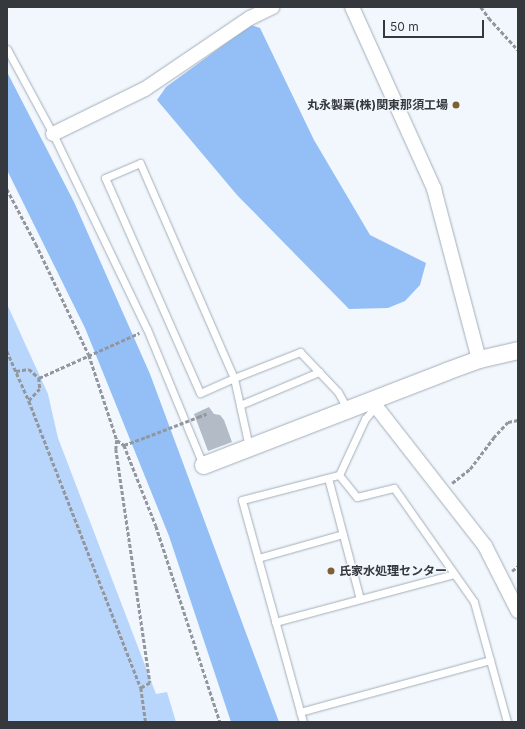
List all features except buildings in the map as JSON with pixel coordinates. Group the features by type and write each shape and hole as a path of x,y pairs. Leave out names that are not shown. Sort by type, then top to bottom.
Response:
{"street":[{"path":"53,134 145,89 250,18 274,7"},
{"path":"352,7 434,189 479,359"},
{"path":"203,466 348,410 373,404 479,359 518,350"},
{"path":"373,404 485,546 517,608"}],"lane":[{"path":"7,49 53,134 147,329 203,466"},
{"path":"249,447 234,378 140,163 105,178 200,393 234,378 300,352 338,392 348,410"},
{"path":"240,405 319,372"},
{"path":"303,722 242,500 339,475 373,404"},
{"path":"339,475 357,497 394,488 474,602 507,722"},
{"path":"328,478 360,599"},
{"path":"258,558 343,534"},
{"path":"275,622 454,574"},
{"path":"300,712 490,660"}],"path":[{"path":"481,7 518,50"},
{"path":"7,189 36,244 89,355 117,440 116,449 150,683 141,688"},
{"path":"39,378 147,329"},
{"path":"7,352 29,401 141,688 146,722"},
{"path":"16,371 29,369 39,378 40,389 29,401"},
{"path":"124,445 206,414"},
{"path":"443,491 470,469 493,438 508,422 518,420"},
{"path":"117,440 124,445 156,526 220,722"}],"shaded area":[{"path":"251,25 260,28 314,140 370,235 426,263 420,285 405,301 388,308 349,309 237,195 157,100 166,87"},
{"path":"7,72 74,202 150,374 279,722 231,722 169,536 85,328 7,170"},
{"path":"7,304 48,394 58,438 156,694 167,692 176,722 7,722"}],"place":[{"name":"丸永製菓(株)関東那須工場","path":"456,105"},
{"name":"氏家水処理センター","path":"331,571"}]}
